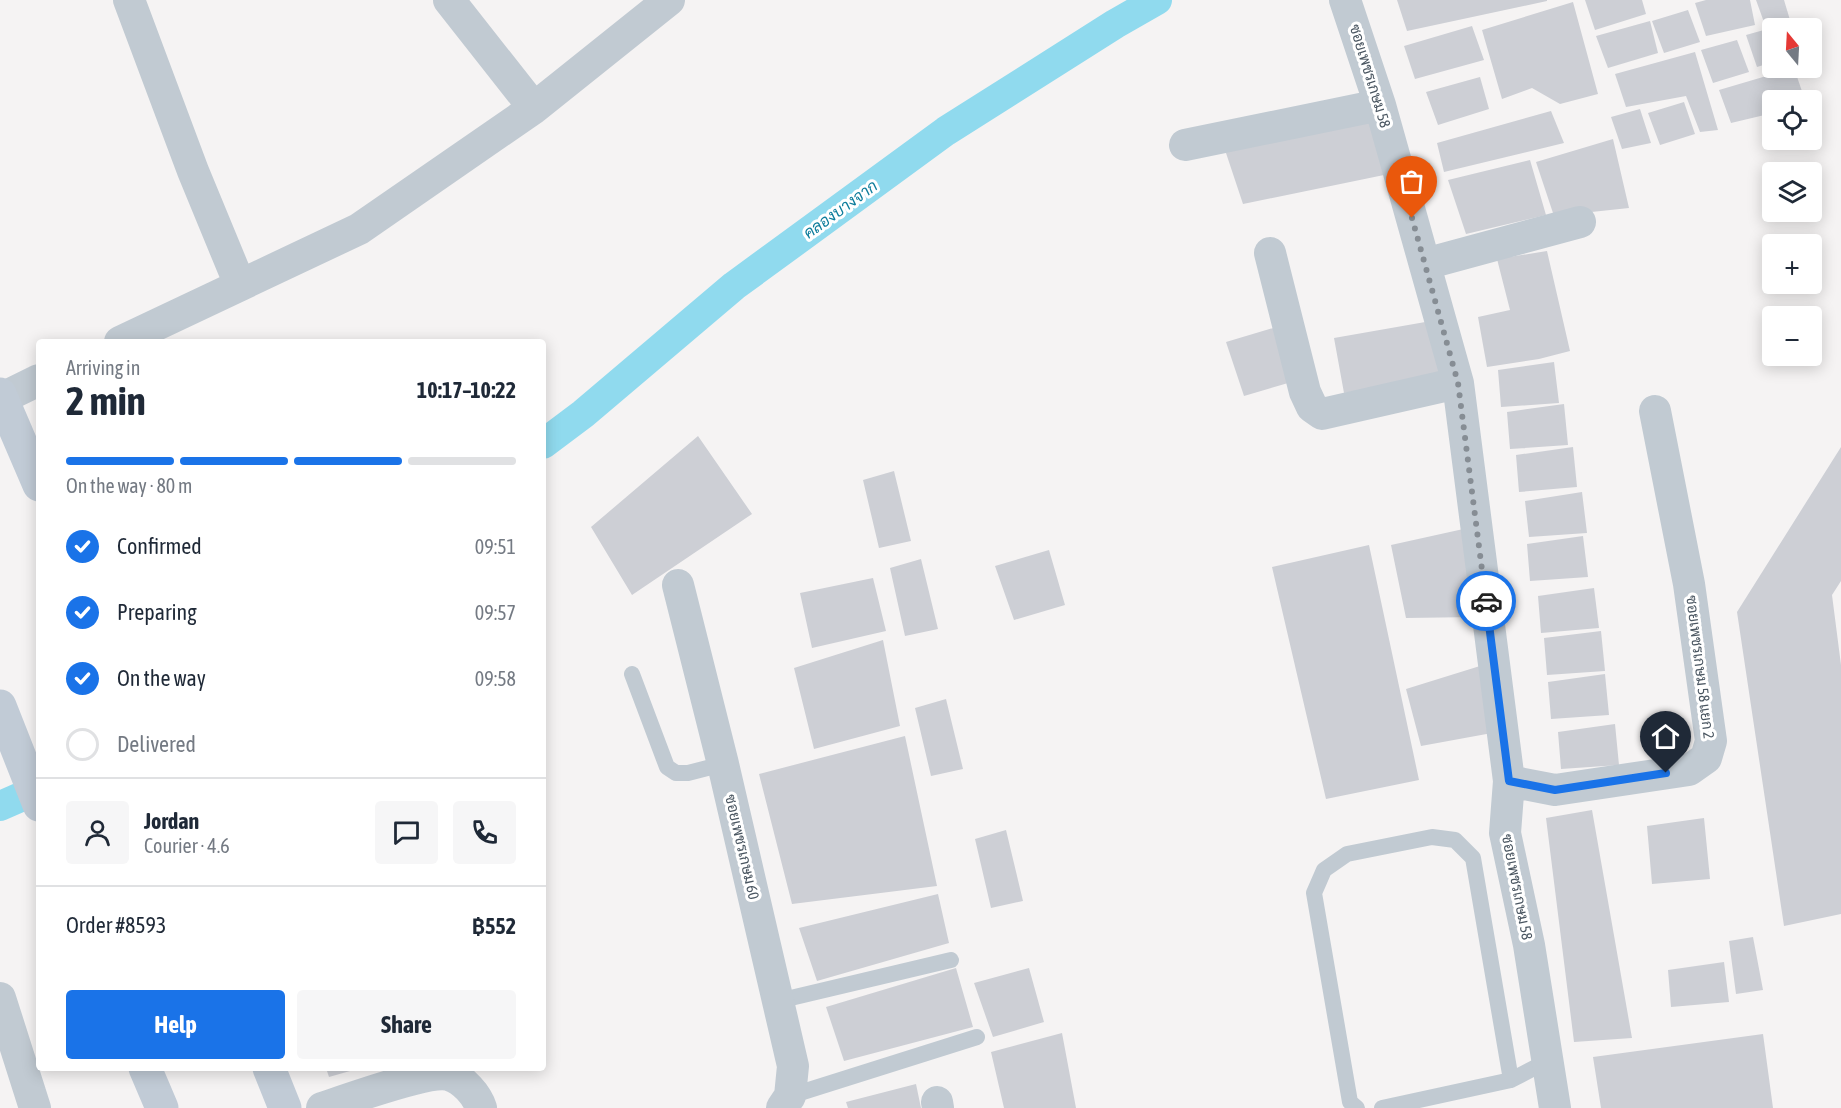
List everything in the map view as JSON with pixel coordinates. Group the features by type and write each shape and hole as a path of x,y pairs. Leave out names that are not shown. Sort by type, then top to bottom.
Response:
{"main road":[{"path":"1,396 36,478"},
{"path":"0,706 36,797"},
{"path":"147,1071 162,1108"},
{"path":"270,1071 285,1108"}],"street":[{"path":"129,0 192,171 240,285"},
{"path":"449,0 534,108"},
{"name":"ซอยเพชรเกษม 58","path":"1346,0 1380,105 1458,383 1509,781 1505,833 1529,945 1555,1108"},
{"path":"126,339 359,229 534,108 663,2"},
{"path":"1185,145 1380,105"},
{"path":"1425,264 1580,222"},
{"path":"1270,253 1305,392 1312,407 1322,414 1458,383"},
{"path":"1,396 36,381"},
{"name":"ซอยเพชรเกษม 58 แยก 2","path":"1509,781 1555,790 1689,770 1706,758 1711,741 1689,584 1655,411"},
{"name":"ซอยเพชรเกษม 60","path":"678,585 723,764 793,1066 786,1102"},
{"path":"0,998 35,1108"},
{"path":"322,1108 426,1072 449,1075 467,1086 481,1108"}],"lane":[{"path":"632,674 667,767 676,773 688,773 723,764"},
{"path":"1357,1108 1350,1102 1314,893 1324,870 1347,854 1432,837 1455,840 1473,858 1511,1080"},
{"path":"778,1001 951,960"},
{"path":"786,1102 977,1037"},
{"path":"1382,1108 1511,1080 1536,1067 1548,1064"}],"building":[{"path":"1397,0 1547,0 1547,1 1407,31"},
{"path":"1585,0 1642,0 1646,14 1595,30"},
{"path":"1706,0 1750,0 1755,25 1706,36 1695,3"},
{"path":"1756,0 1784,0 1789,18 1762,18"},
{"path":"1573,2 1598,94 1560,104 1532,88 1502,99 1482,30"},
{"path":"1688,10 1700,42 1664,53 1652,21"},
{"path":"1650,21 1658,53 1608,68 1596,36"},
{"path":"1472,26 1484,60 1415,79 1404,46"},
{"path":"1762,31 1762,65 1757,67 1746,35"},
{"path":"1737,40 1749,72 1713,83 1701,50"},
{"path":"1695,52 1718,130 1700,132 1686,96 1626,107 1615,74"},
{"path":"1480,77 1489,109 1438,125 1426,92"},
{"path":"1762,77 1797,78 1802,90 1762,90 1762,116 1731,123 1719,90"},
{"path":"1684,102 1695,134 1660,145 1648,113"},
{"path":"1640,109 1651,143 1622,149 1611,117"},
{"path":"1551,111 1564,143 1444,172 1437,143"},
{"path":"1368,117 1384,175 1243,204 1225,150"},
{"path":"1613,139 1629,208 1554,216 1536,162"},
{"path":"1530,160 1546,215 1466,234 1448,180"},
{"path":"1547,251 1570,351 1539,359 1487,367 1478,317 1510,310 1497,259"},
{"path":"1431,321 1446,375 1344,393 1334,338"},
{"path":"1280,326 1295,381 1244,396 1226,342"},
{"path":"1554,362 1559,403 1501,407 1498,370"},
{"path":"1564,404 1568,445 1510,449 1507,412"},
{"path":"698,436 752,514 632,595 591,527"},
{"path":"1573,447 1577,487 1519,492 1516,455"},
{"path":"1841,447 1841,581 1832,595 1841,665 1841,914 1784,926 1737,612"},
{"path":"894,471 911,541 879,548 863,480"},
{"path":"1582,492 1587,533 1529,537 1525,501"},
{"path":"1477,526 1476,617 1406,618 1391,545"},
{"path":"1583,536 1588,577 1530,581 1527,544"},
{"path":"1369,545 1419,780 1326,799 1272,567"},
{"path":"1049,550 1065,605 1014,620 995,566"},
{"path":"921,559 938,629 905,636 890,568"},
{"path":"873,578 886,631 812,648 800,593"},
{"path":"1594,588 1599,628 1541,633 1538,596"},
{"path":"1601,631 1605,671 1547,675 1544,638"},
{"path":"883,640 900,726 814,749 794,668"},
{"path":"1480,666 1492,733 1421,746 1406,689"},
{"path":"1605,674 1609,715 1551,719 1548,682"},
{"path":"946,699 963,769 931,776 915,708"},
{"path":"1615,724 1619,765 1561,769 1558,732"},
{"path":"905,736 937,886 792,904 759,774"},
{"path":"1592,810 1632,1038 1574,1042 1546,818"},
{"path":"1704,818 1710,879 1652,884 1647,826"},
{"path":"1006,830 1023,901 991,908 975,839"},
{"path":"938,894 949,943 817,981 799,928"},
{"path":"1753,937 1763,990 1736,994 1729,941"},
{"path":"1724,962 1729,1002 1671,1007 1668,970"},
{"path":"956,968 973,1027 844,1061 826,1007"},
{"path":"1029,968 1044,1022 993,1037 974,983"},
{"path":"1062,1033 1076,1108 1004,1108 991,1052"},
{"path":"1763,1034 1773,1108 1601,1108 1593,1057"},
{"path":"327,1071 350,1071 329,1077"},
{"path":"916,1084 921,1108 848,1108 846,1102"}],"waterway":[{"name":"คลองบางจาก","path":"546,442 583,414 734,286 946,131 1157,0"},
{"name":"คลองบางจาก","path":"0,806 36,790"}],"way so far":[{"path":"1412,218 1458,383 1486,601"}],"route":[{"path":"1486,601 1509,781 1555,790 1666,773"}]}
